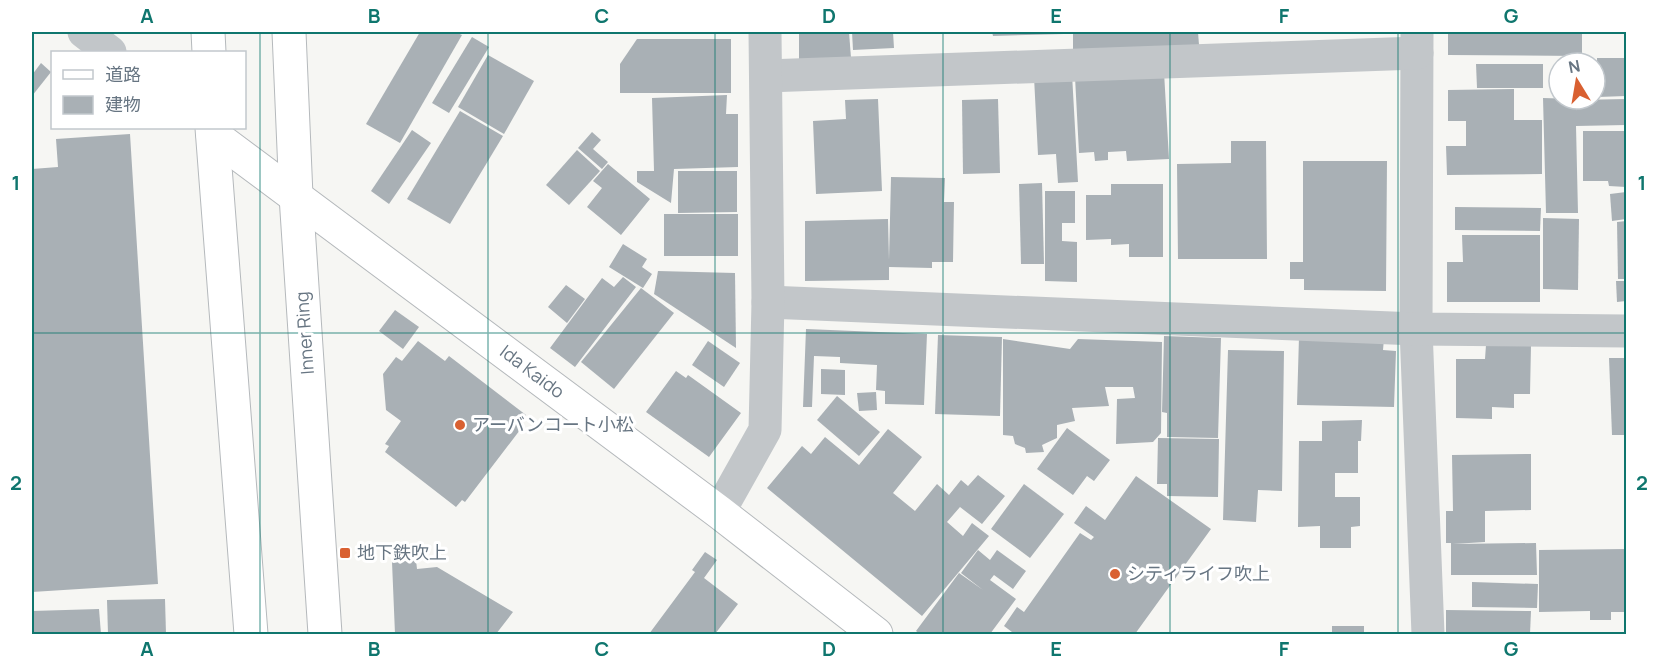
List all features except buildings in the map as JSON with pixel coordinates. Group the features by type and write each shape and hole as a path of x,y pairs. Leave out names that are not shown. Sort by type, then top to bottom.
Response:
{"main road":[{"path":"208,32 209,51"},
{"name":"Inner Ring","path":"289,32 296,196 325,634"},
{"path":"210,130 251,634"},
{"name":"Ida Kaido","path":"210,130 719,512 876,634"}],"street":[{"path":"84,32 109,51"},
{"path":"719,512 765,430 768,302 765,32"},
{"path":"766,76 1418,42 1416,329 1428,634"},
{"path":"768,302 1416,329 1626,331"}],"place":[{"name":"アーバンコート小松","path":"460,425"},
{"name":"地下鉄吹上","path":"345,553"},
{"name":"シティライフ吹上","path":"1115,574"}]}
